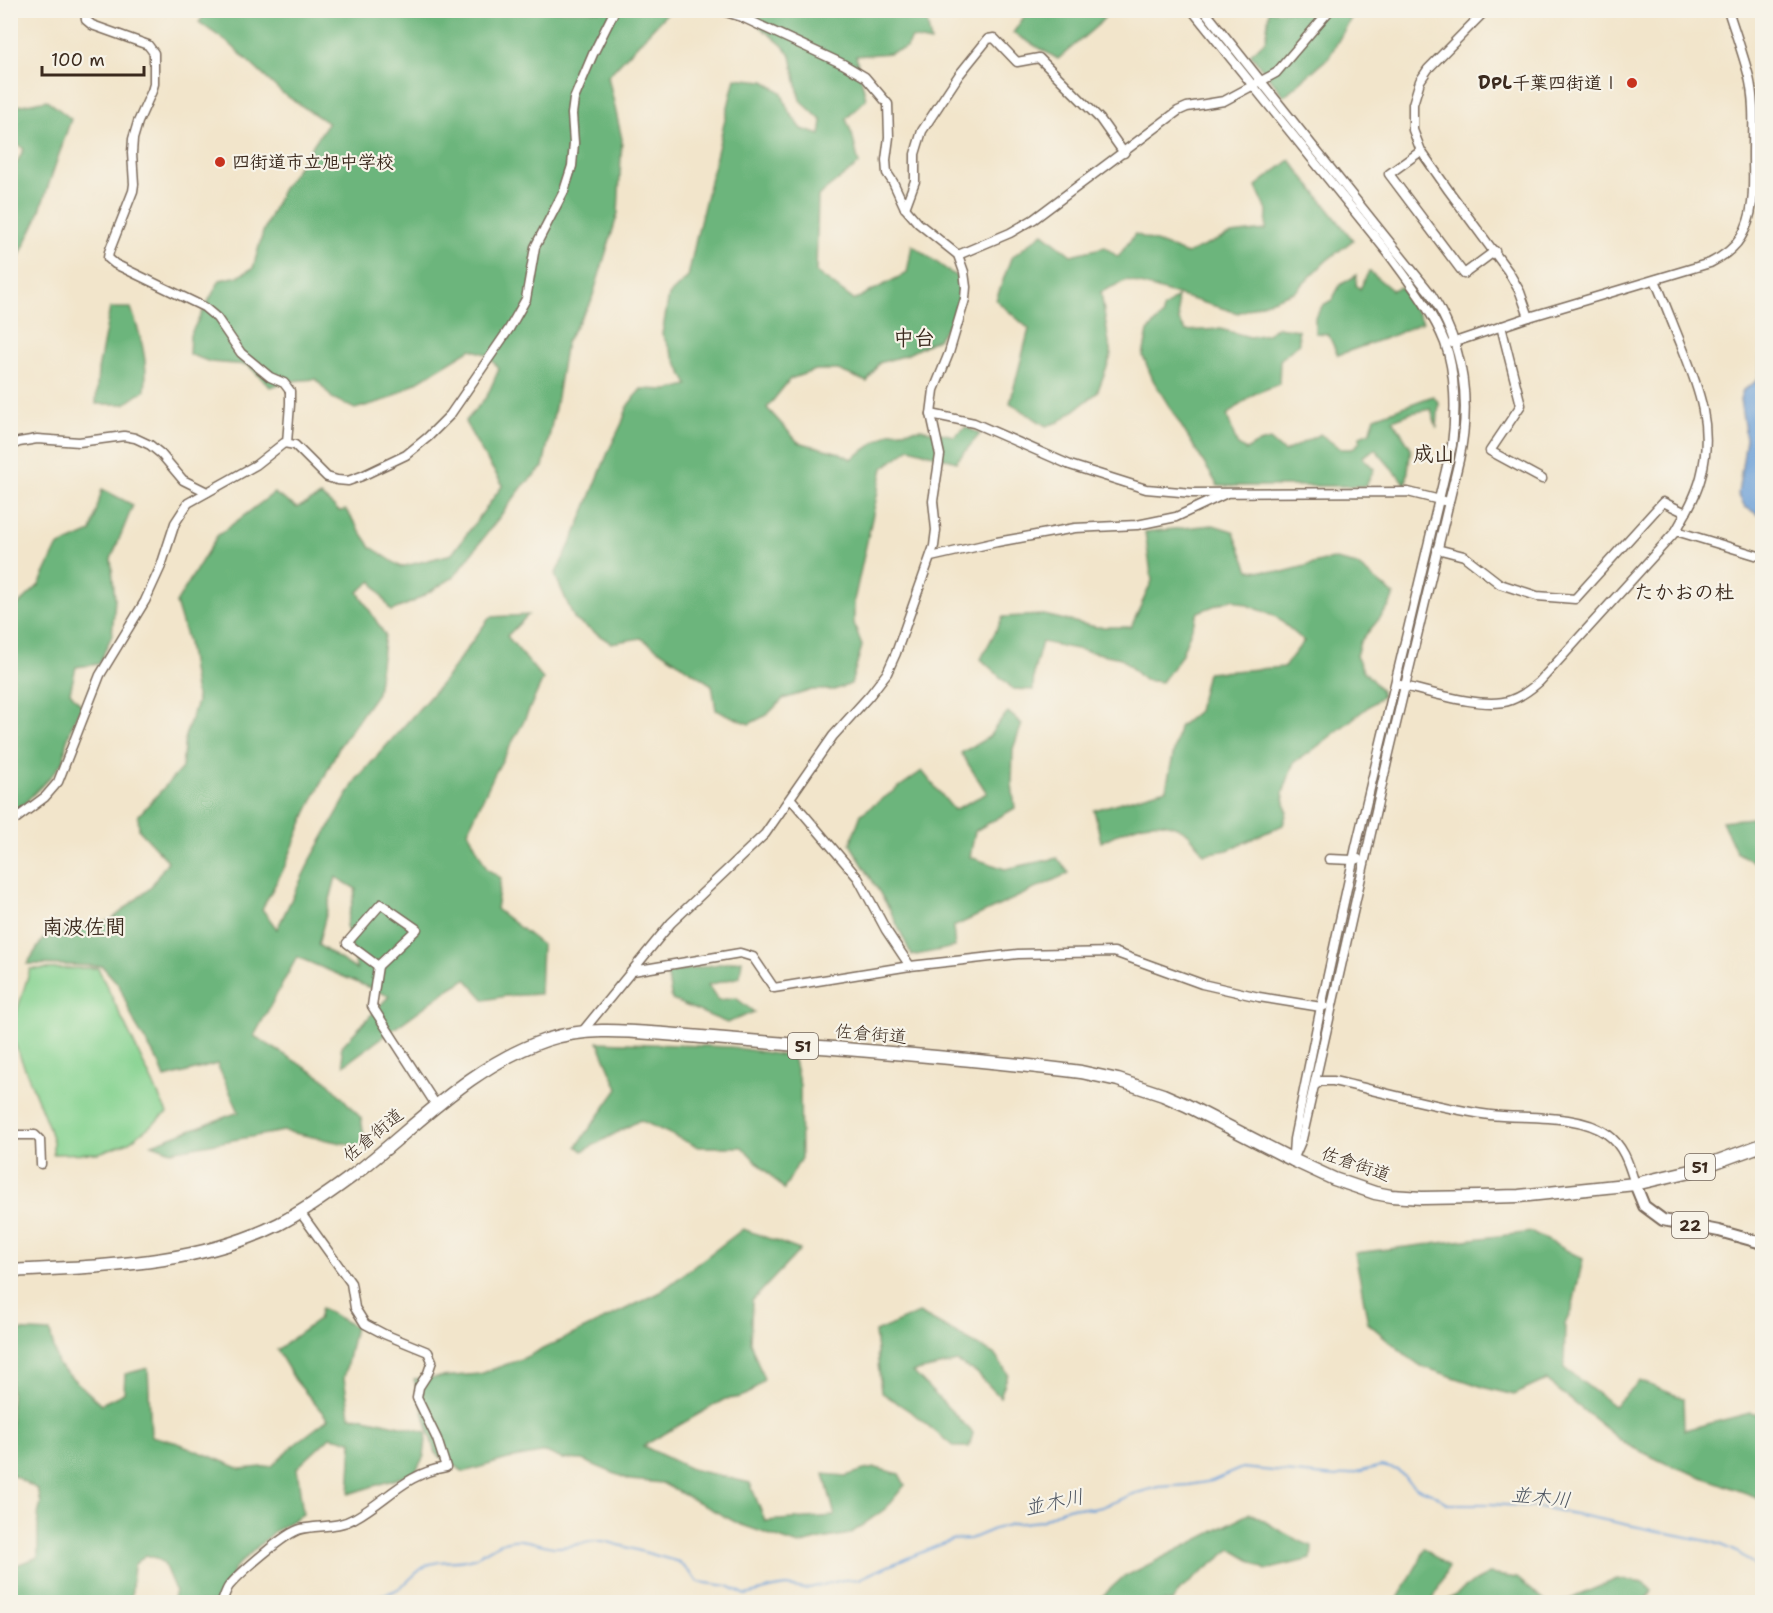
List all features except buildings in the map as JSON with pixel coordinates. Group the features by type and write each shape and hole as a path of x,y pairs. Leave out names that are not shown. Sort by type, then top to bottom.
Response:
{"highway":[{"name":"佐倉街道","path":"10,1271 125,1264 186,1255 241,1240 277,1225 300,1212 351,1176 480,1073 513,1053 547,1039 607,1030 1082,1072 1118,1080 1163,1095 1293,1161 1334,1179 1376,1193 1406,1197 1520,1196 1635,1185 1691,1171 1762,1145"}],"main road":[{"name":"22","path":"1635,1185 1644,1206 1664,1220 1719,1231 1762,1243"}],"street":[{"path":"85,10 86,20 92,25 148,45 154,52 153,87 133,139 133,191 108,258 115,264 204,307 217,318 241,352 270,377 284,383 290,391 287,443"},
{"path":"10,823 45,797 58,782 100,675 145,601 161,566 176,523 188,503 256,465 279,446 287,443 295,445 327,477 348,481 406,455 450,415 509,329 526,299 535,247 564,191 572,166 574,99 615,10"},
{"path":"582,1032 671,923 765,834 833,736 887,673 934,546 936,530 933,501 940,454 931,414 934,390 949,353 965,299 964,272 958,255 925,229 905,208 887,173 888,104 865,77 759,24 719,10"},
{"path":"1192,10 1388,253 1424,303 1445,345 1453,385 1452,445 1353,860 1294,1140 1293,1161"},
{"path":"1204,10 1423,282 1442,310 1455,342 1463,375 1466,405 1463,440 1404,686 1302,1140 1293,1161"},
{"path":"958,255 1010,233 1034,219 1178,111 1187,107 1224,101 1276,73 1330,10"},
{"path":"1486,10 1428,69 1420,81 1415,93 1413,130 1421,151 1495,251 1520,292 1529,317"},
{"path":"1445,345 1529,317 1710,263 1734,247 1748,223 1752,198 1754,108 1748,76 1728,10"},
{"path":"905,208 915,181 915,154 922,131 959,75 988,39 994,38 1017,62 1039,58 1100,119 1124,153"},
{"path":"1421,151 1389,174 1464,274 1495,251"},
{"path":"1394,684 1479,703 1495,704 1511,701 1526,693 1539,682 1676,531 1701,477 1706,450 1706,424 1701,397 1655,280"},
{"path":"1501,326 1521,405 1490,451 1542,480"},
{"path":"931,414 974,423 1070,465 1146,489 1192,493 1408,492 1438,501 1445,501 1451,492"},
{"path":"10,446 37,439 79,442 124,436 135,438 150,445 161,454 183,480 207,492"},
{"path":"931,557 1075,528 1137,525 1176,517 1228,492"},
{"path":"1437,549 1464,556 1500,584 1537,596 1575,599 1663,502 1686,513"},
{"path":"1676,531 1762,557"},
{"path":"791,799 858,878 886,930 910,966"},
{"path":"1329,859 1357,860 1367,849"},
{"path":"378,966 348,943 381,904 417,930 378,966 372,1006 436,1106"},
{"path":"633,970 740,953 753,957 774,988 910,966 1018,954 1114,952 1202,984 1258,997 1321,1007 1326,1005 1335,993"},
{"path":"1319,1064 1324,1077 1333,1081 1437,1105 1490,1115 1558,1119 1587,1124 1606,1133 1618,1144 1625,1154 1635,1185"},
{"path":"1314,1086 1321,1081 1333,1081"},
{"path":"10,1135 35,1135 40,1140 41,1164"},
{"path":"222,1602 228,1587 288,1535 300,1529 332,1527 354,1519 413,1477 430,1469 446,1467 437,1439 417,1398 419,1387 432,1361 428,1352 365,1324 355,1308 351,1283 300,1212"}],"green space":[{"path":"209,10 669,11 608,76 622,139 618,213 591,302 566,342 543,467 523,486 454,577 413,602 391,611 372,581 358,592 385,635 377,693 339,747 306,814 285,866 262,909 277,929 310,861 356,780 442,683 490,617 528,615 507,636 543,679 468,831 487,869 501,878 496,909 542,945 540,994 485,1000 466,979 344,1065 341,1047 389,996 297,957 254,1036 326,1080 361,1118 366,1148 284,1131 171,1151 152,1144 239,1112 217,1064 165,1078 159,1063 135,1024 119,985 102,966 27,964 43,939 111,920 150,888 168,861 139,830 138,816 182,768 185,736 197,702 188,643 176,603 217,536 274,493 297,508 321,496 339,511 346,510 371,547 401,567 452,554 503,485 465,422 487,396 499,369 488,355 471,349 389,399 355,409 332,398 316,379 291,381 270,387 248,365 210,362 189,354 190,335 220,280 239,276 253,268 263,232 282,190 328,123 282,93 231,45 199,22","holes":["336,877 356,889 346,925 357,970 318,945"]},
{"path":"741,11 925,11 931,42 911,38 906,48 890,53 856,56 866,99 846,119 859,164 818,196 816,272 854,300 907,273 912,245 957,277 961,293 949,324 938,339 906,355 879,363 867,382 838,370 816,370 790,379 767,408 798,442 840,453 851,459 891,432 921,429 954,436 966,427 980,434 956,462 910,448 883,468 854,601 854,623 862,646 851,684 834,690 812,690 783,699 767,715 749,724 716,710 712,685 641,638 611,643 575,620 555,575 576,532 628,405 641,389 668,390 688,385 662,334 669,295 688,277 735,78 764,81 781,92 789,112 802,129 820,135 822,121 800,100 791,56 782,45"},
{"path":"1028,11 1110,11 1098,25 1058,59 1013,33"},
{"path":"1269,11 1355,11 1329,57 1284,96 1250,54 1266,40"},
{"path":"47,100 71,119 37,219 11,273 11,182 14,168 24,149 11,140 11,107"},
{"path":"1290,160 1353,240 1326,261 1296,291 1238,313 1127,280 1101,292 1111,356 1097,393 1059,422 1046,426 1010,403 1029,329 996,300 1011,258 1043,233 1071,255 1105,247 1118,257 1135,234 1187,254 1231,234 1266,230 1267,211 1256,186"},
{"path":"1369,271 1392,290 1401,287 1423,322 1338,355 1328,334 1315,333 1315,317 1323,305 1332,300 1340,285 1357,275 1356,285 1360,289"},
{"path":"1177,297 1179,321 1186,331 1220,329 1250,337 1267,334 1278,327 1298,330 1299,343 1280,360 1279,384 1254,394 1227,415 1237,444 1246,450 1270,440 1284,452 1320,434 1341,449 1352,449 1360,442 1360,436 1370,432 1375,417 1433,396 1439,403 1437,428 1431,409 1393,420 1411,448 1406,485 1375,449 1362,457 1374,469 1366,486 1218,486 1153,380 1143,356 1148,331 1163,315 1163,309"},
{"path":"110,308 131,308 145,358 145,390 125,404 96,404 98,370"},
{"path":"102,489 133,505 111,559 115,599 112,635 99,664 76,667 70,692 82,706 66,743 64,760 16,812 10,810 10,616 39,585 57,547 91,532"},
{"path":"1213,525 1233,531 1249,570 1283,572 1332,559 1357,565 1394,595 1388,608 1360,642 1356,656 1363,670 1380,689 1382,696 1309,753 1294,762 1283,793 1287,812 1283,825 1228,850 1204,854 1186,832 1164,823 1132,827 1101,842 1094,810 1166,789 1179,727 1198,711 1207,673 1284,667 1304,641 1275,616 1232,599 1198,612 1181,656 1162,682 1144,680 1121,658 1042,642 1034,671 1033,690 1013,689 981,659 1003,617 1044,615 1096,627 1131,627 1152,581 1145,532"},
{"path":"1008,712 1022,724 1013,749 1012,784 1015,808 975,831 970,857 1005,869 1057,858 1069,873 953,927 955,947 912,956 889,908 850,844 861,814 922,771 954,810 987,793 961,753 989,737"},
{"path":"1762,817 1762,867 1736,852 1722,821"},
{"path":"742,960 740,977 708,985 718,1000 736,998 754,1012 727,1023 672,1000 667,973"},
{"path":"98,968 167,1113 129,1142 99,1153 53,1154 53,1141 47,1123 11,1031 30,969"},
{"path":"598,1042 731,1047 793,1057 800,1085 801,1158 784,1189 742,1147 698,1147 640,1120 583,1151 577,1146 618,1089"},
{"path":"743,1229 800,1250 752,1301 750,1342 764,1379 747,1394 738,1398 725,1399 643,1446 691,1469 750,1483 765,1521 835,1516 824,1474 846,1476 876,1468 899,1474 905,1485 885,1509 850,1534 799,1545 739,1524 662,1483 630,1480 582,1460 562,1459 546,1452 508,1459 464,1472 435,1453 414,1379 480,1374 524,1358 659,1293"},
{"path":"1532,1232 1583,1259 1572,1309 1565,1324 1564,1368 1614,1406 1640,1381 1683,1398 1684,1430 1750,1413 1762,1416 1762,1499 1667,1464 1624,1443 1546,1380 1514,1395 1486,1388 1418,1365 1368,1323 1355,1253"},
{"path":"321,1308 355,1327 344,1378 350,1416 427,1432 424,1456 415,1473 349,1494 352,1441 330,1437 297,1468 303,1514 273,1532 234,1569 220,1602 172,1602 175,1590 164,1564 146,1555 134,1565 131,1599 11,1602 11,1567 38,1557 38,1515 41,1503 37,1489 11,1474 11,1330 50,1332 58,1365 101,1404 124,1393 125,1374 148,1368 151,1436 178,1443 241,1469 272,1466 294,1445 328,1419 295,1380 277,1350 318,1320"},
{"path":"919,1313 994,1354 1008,1374 1000,1397 976,1372 957,1362 913,1372 973,1433 969,1447 954,1447 914,1414 881,1392 875,1332"},
{"path":"1250,1513 1312,1546 1311,1559 1266,1570 1231,1549 1180,1590 1172,1602 1096,1602 1122,1578"},
{"path":"1425,1548 1448,1567 1432,1602 1396,1602 1421,1558"},
{"path":"1489,1574 1517,1578 1546,1602 1445,1602"},
{"path":"1617,1579 1644,1583 1652,1591 1646,1602 1563,1602"}],"water":[{"path":"1762,347 1762,517 1745,507 1738,494 1746,439 1740,399 1743,390 1758,377"}],"waterway":[{"name":"並木川","path":"359,1602 394,1591 404,1585 420,1569 430,1564 470,1559 503,1542 519,1540 553,1547 596,1541 608,1542 679,1562 699,1582 728,1586 746,1595 786,1586 805,1589 843,1580 859,1579 952,1540 970,1539 1012,1524 1041,1521 1072,1507 1091,1509 1102,1507 1133,1494 1158,1487 1212,1481 1242,1468 1336,1477 1382,1466 1398,1470 1418,1488 1432,1493 1448,1504 1545,1508 1712,1542 1740,1554 1762,1575"}],"place":[{"name":"DPL千葉四街道Ⅰ","path":"1632,83"},
{"name":"四街道市立旭中学校","path":"220,162"}],"district":[{"name":"中台","path":"914,338"},
{"name":"成山","path":"1434,454"},
{"name":"たかおの杜","path":"1684,592"},
{"name":"南波佐間","path":"84,927"}]}
